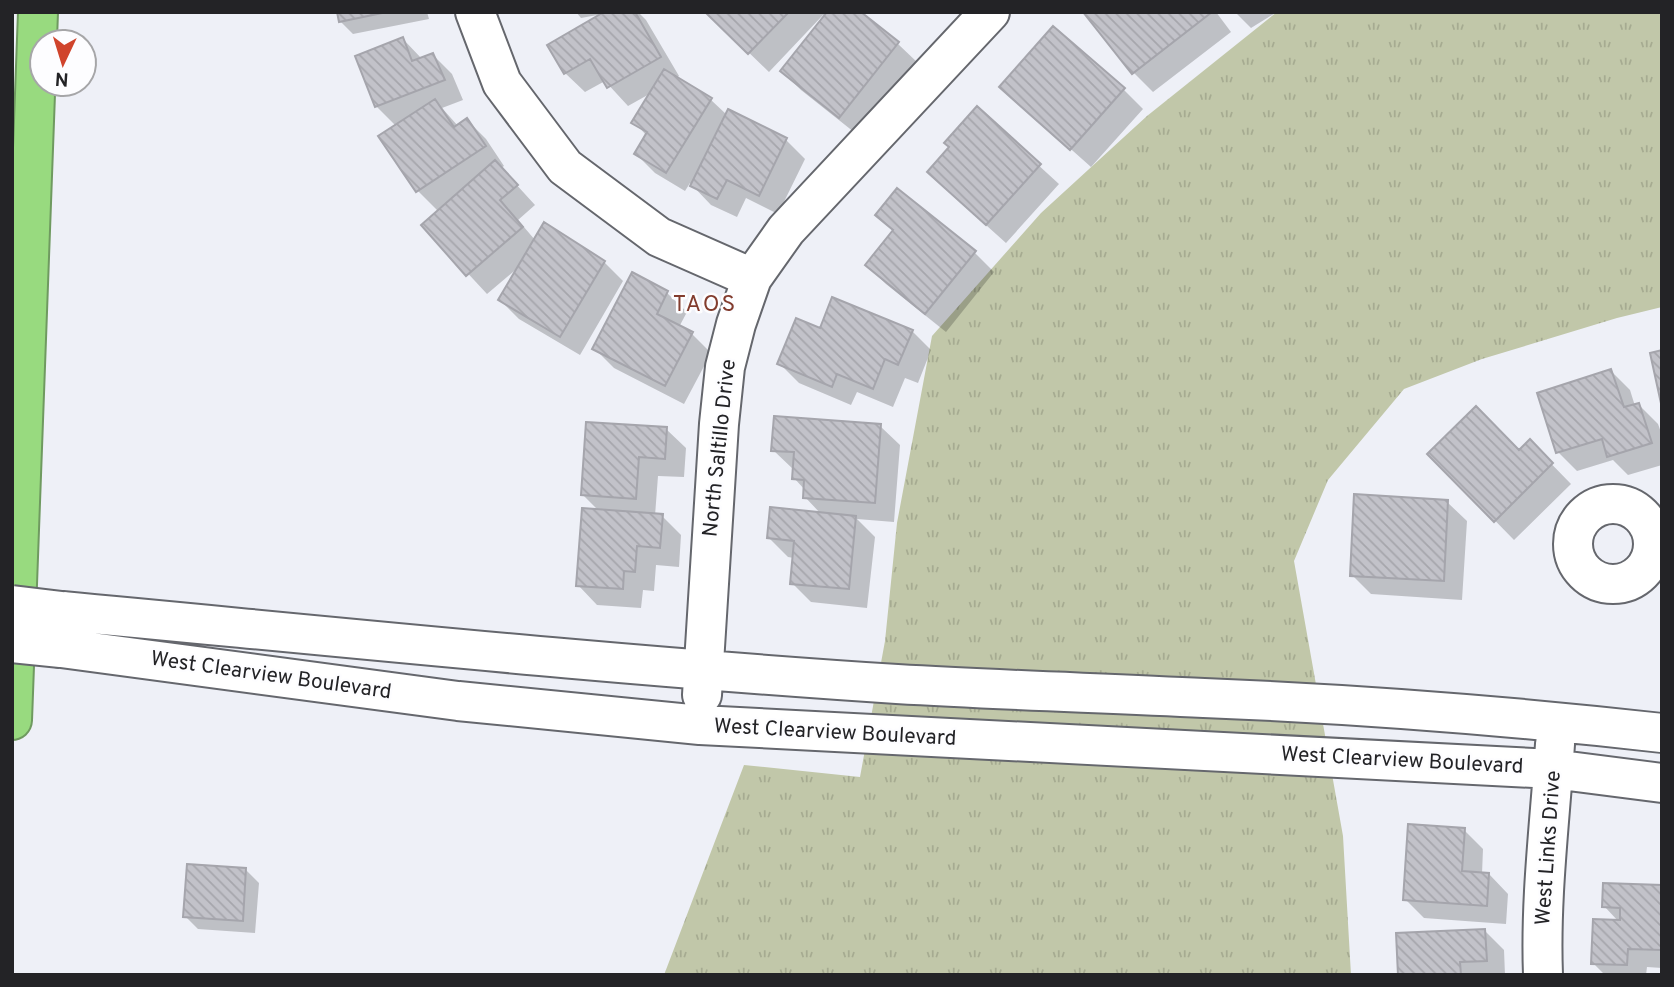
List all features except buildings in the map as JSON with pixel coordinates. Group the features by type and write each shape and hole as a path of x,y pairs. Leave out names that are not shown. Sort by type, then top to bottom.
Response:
{"highway":[{"path":"12,720 38,12"}],"street":[{"path":"475,12 502,83 565,167 659,237 752,278"},
{"name":"North Saltillo Drive","path":"700,725 725,367 752,278 786,230 971,18"},
{"name":"West Clearview Boulevard","path":"12,605 703,671 950,687 1208,698 1557,721 1662,733"},
{"name":"West Clearview Boulevard","path":"12,643 458,701 700,725 1553,769 1662,783"},
{"name":"West Links Drive","path":"1544,975 1543,937 1557,721"}],"green space":[{"path":"1277,12 1662,12 1662,307 1482,359 1404,389 1328,480 1294,561 1343,836 1351,975 664,975 744,765 860,777 885,641 897,523 932,336 1041,213 1147,116"}],"district":[{"name":"TAOS","path":"705,305"}]}
